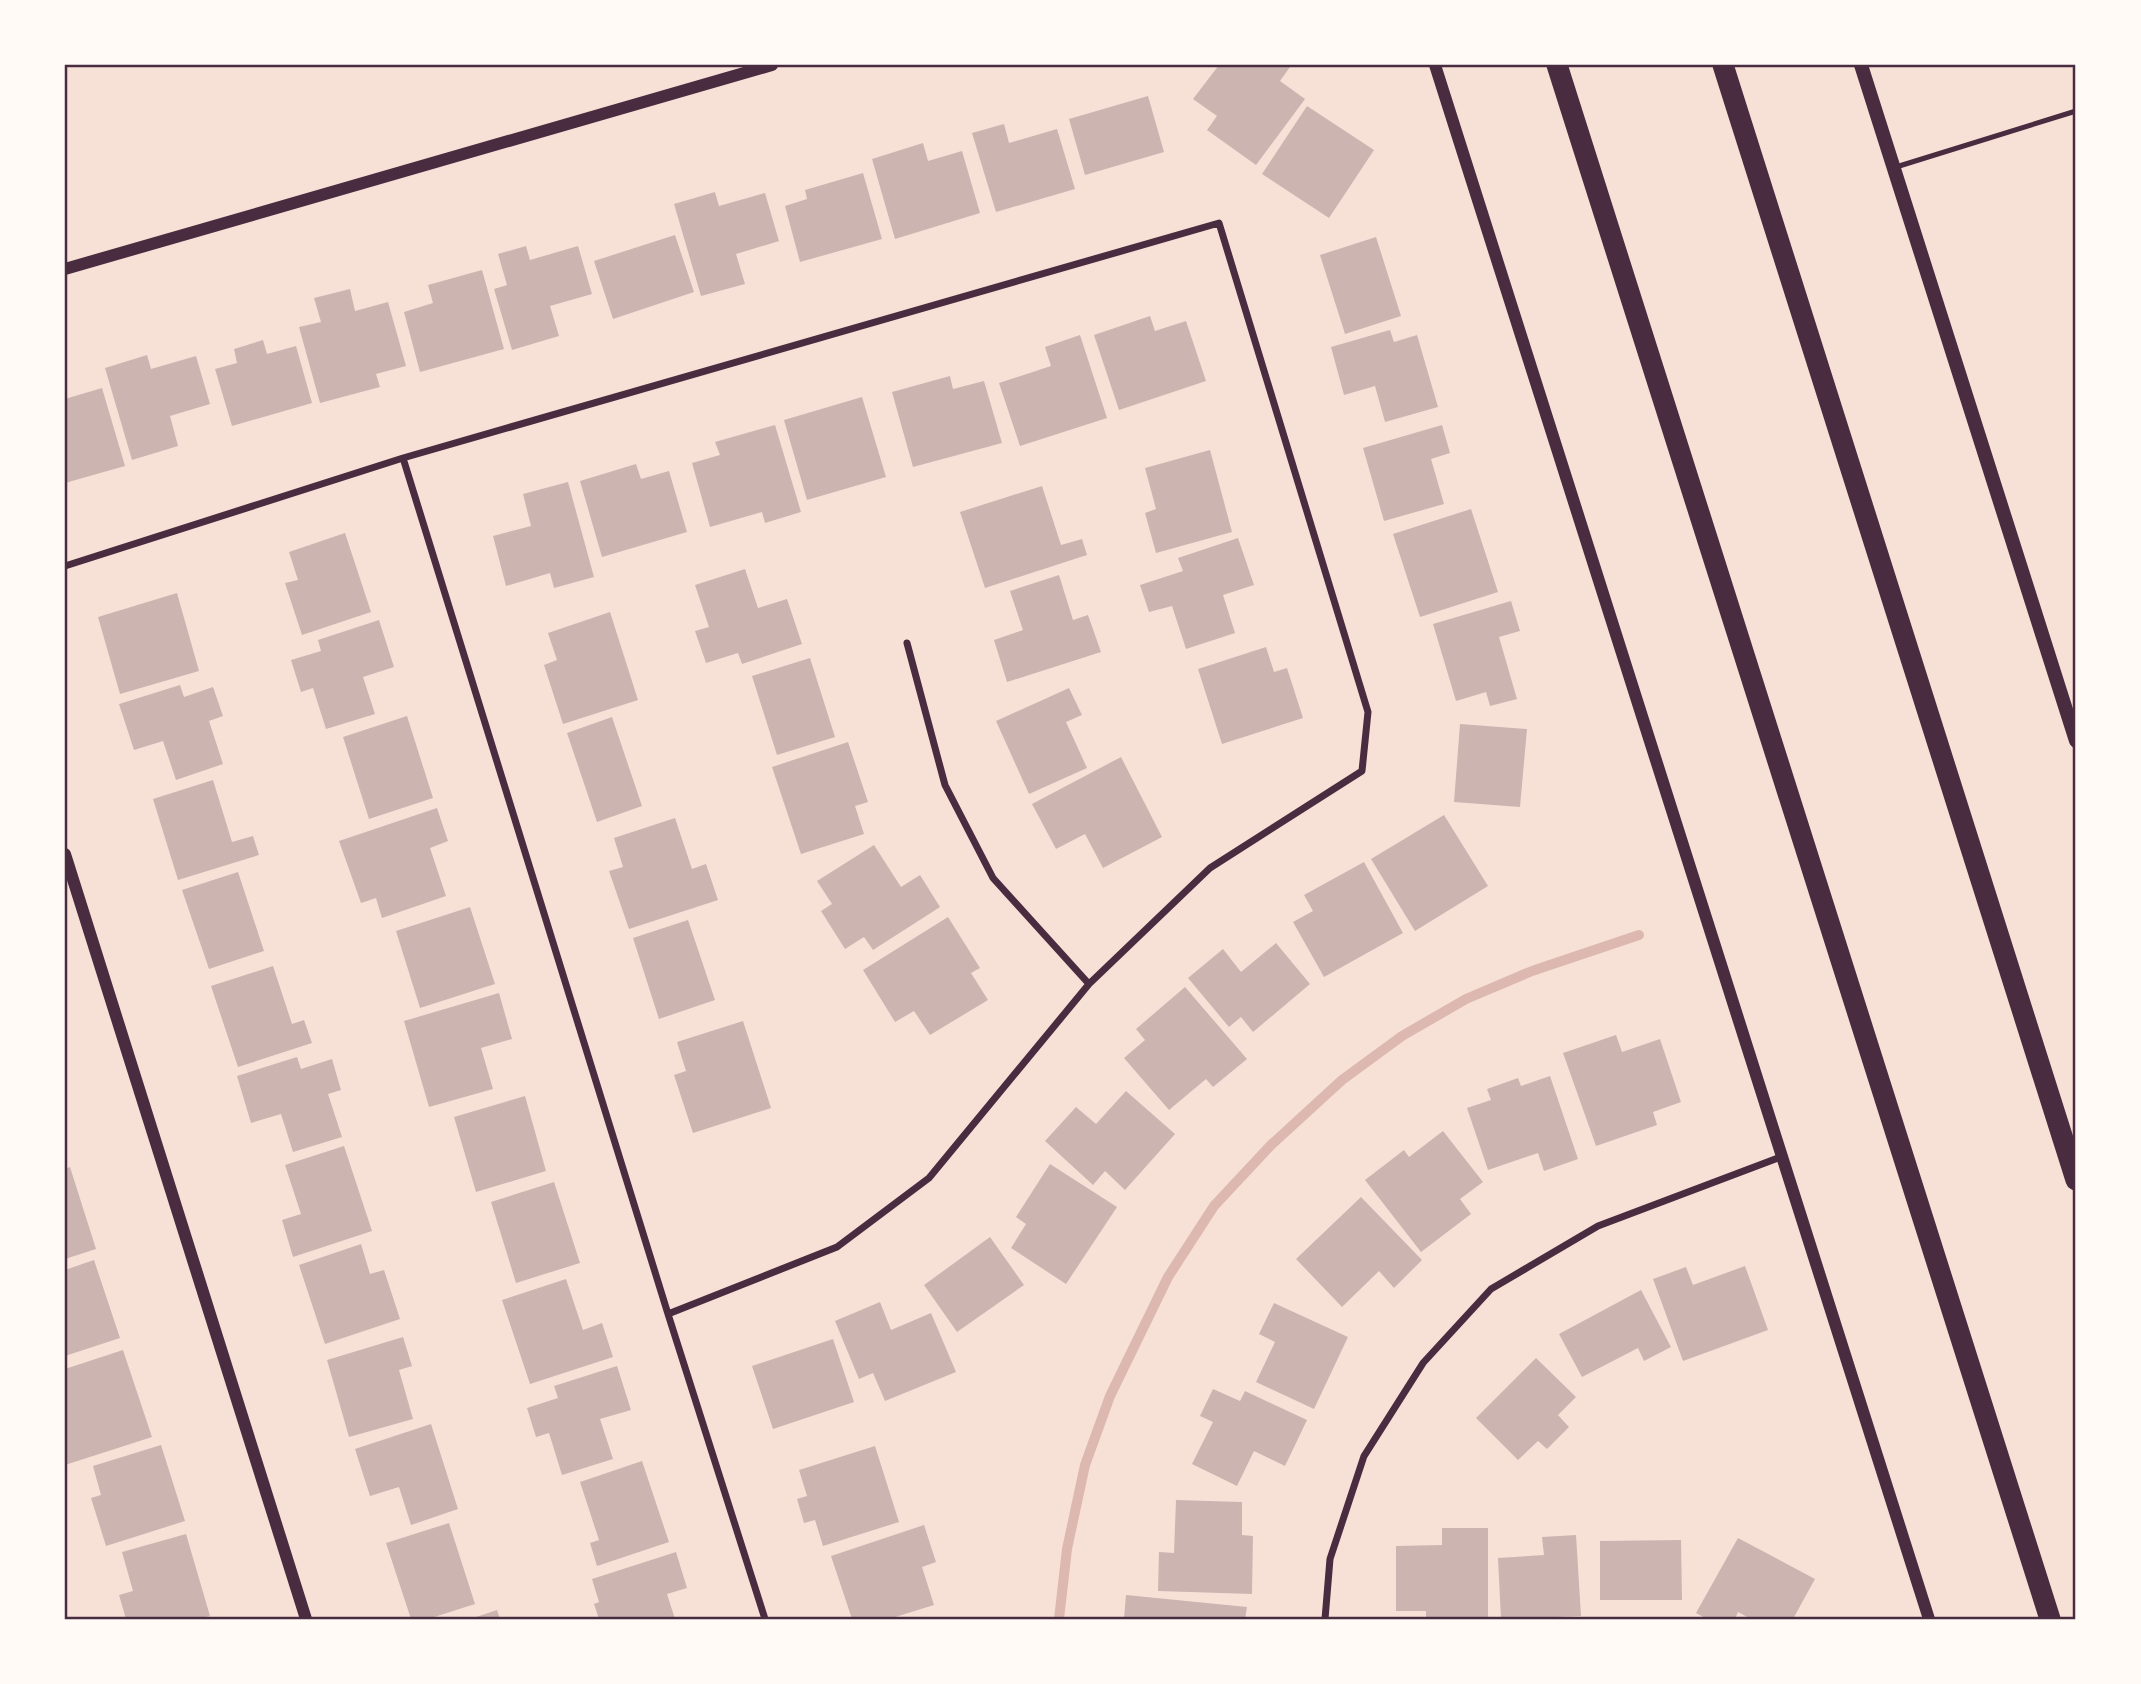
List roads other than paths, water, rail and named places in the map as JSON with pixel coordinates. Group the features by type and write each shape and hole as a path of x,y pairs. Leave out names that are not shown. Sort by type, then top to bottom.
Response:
{"highway":[{"path":"1557,65 2050,1619"},
{"path":"1723,65 2076,1180"}],"main road":[{"path":"1861,65 2076,741"}],"street":[{"path":"65,268 772,65"},
{"path":"1435,65 1930,1619"},
{"path":"65,566 402,458 1219,223 1368,712 1362,771 1210,868 1089,984 929,1178 837,1247 668,1314"},
{"path":"402,458 765,1619"},
{"path":"907,643 945,785 993,878 1089,984"},
{"path":"65,854 306,1619"},
{"path":"1325,1619 1330,1559 1364,1456 1423,1363 1491,1289 1598,1226 1783,1156"}],"lane":[{"path":"1894,168 2076,111"}],"waterway":[{"path":"1059,1619 1067,1549 1085,1465 1110,1396 1168,1277 1214,1206 1271,1145 1342,1080 1402,1036 1466,999 1532,971 1639,935"}]}
